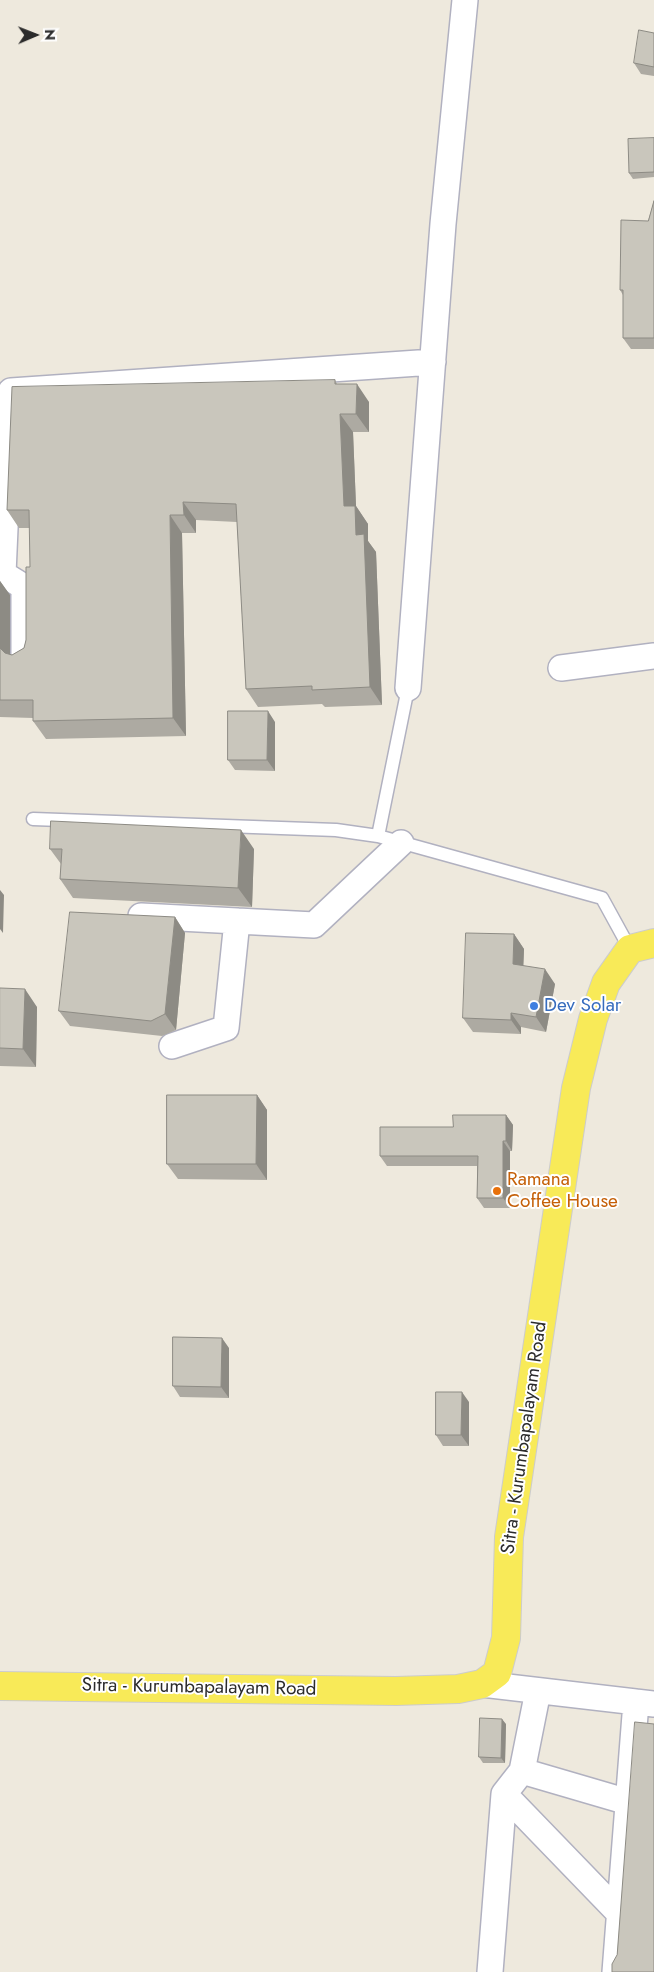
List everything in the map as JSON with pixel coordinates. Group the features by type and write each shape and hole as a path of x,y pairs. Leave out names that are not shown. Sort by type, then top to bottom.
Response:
{"main road":[{"name":"Sitra - Kurumbapalayam Road","path":"0,1686 396,1691 458,1689 482,1684 497,1673 506,1638 509,1536 576,1088 593,1019 606,983 642,946"}],"street":[{"path":"408,688 443,224 465,0"},
{"path":"24,658 24,587 3,574 12,391 432,362"},
{"path":"562,668 654,656"},
{"path":"118,915 314,925 389,839"},
{"path":"172,1046 226,1028 238,921"},
{"path":"482,1684 645,1703 628,1802 615,1972"},
{"path":"490,1972 504,1794 522,1770 538,1691"},
{"path":"522,1770 628,1802"},
{"path":"504,1794 620,1914"}],"lane":[{"path":"389,839 408,688"},
{"path":"33,819 336,830 389,839 602,898 642,946"}],"building":[{"path":"639,30 654,33 654,67 634,63"},
{"path":"654,138 654,172 629,173 628,139"},
{"path":"654,201 654,338 623,338 623,290 620,290 621,220 648,221"},
{"path":"335,380 335,384 357,384 356,414 340,414 344,506 355,506 356,535 364,534 370,687 312,690 312,686 246,689 236,504 183,502 184,515 170,515 173,718 33,721 33,700 0,700 0,648 5,653 12,655 24,648 26,640 26,567 30,567 29,510 7,510 12,387"},
{"path":"228,711 268,711 267,760 228,760"},
{"path":"51,821 241,830 238,888 60,879 62,849 50,849"},
{"path":"70,912 175,917 165,1014 151,1021 59,1011"},
{"path":"466,933 514,934 513,964 545,969 536,1017 511,1013 511,1020 463,1018"},
{"path":"0,988 25,989 23,1049 0,1048"},
{"path":"167,1095 257,1095 256,1164 167,1164"},
{"path":"453,1115 506,1115 506,1141 503,1141 503,1198 477,1198 478,1156 380,1156 380,1127 453,1127"},
{"path":"173,1337 222,1338 221,1387 173,1386"},
{"path":"436,1392 462,1392 461,1435 436,1435"},
{"path":"480,1718 502,1719 501,1758 479,1757"},
{"path":"635,1722 654,1724 654,1972 612,1972 612,1964 617,1955"}],"place":[{"name":"Dev Solar","path":"534,1006"},
{"name":"Ramana Coffee House","path":"497,1191"}]}
